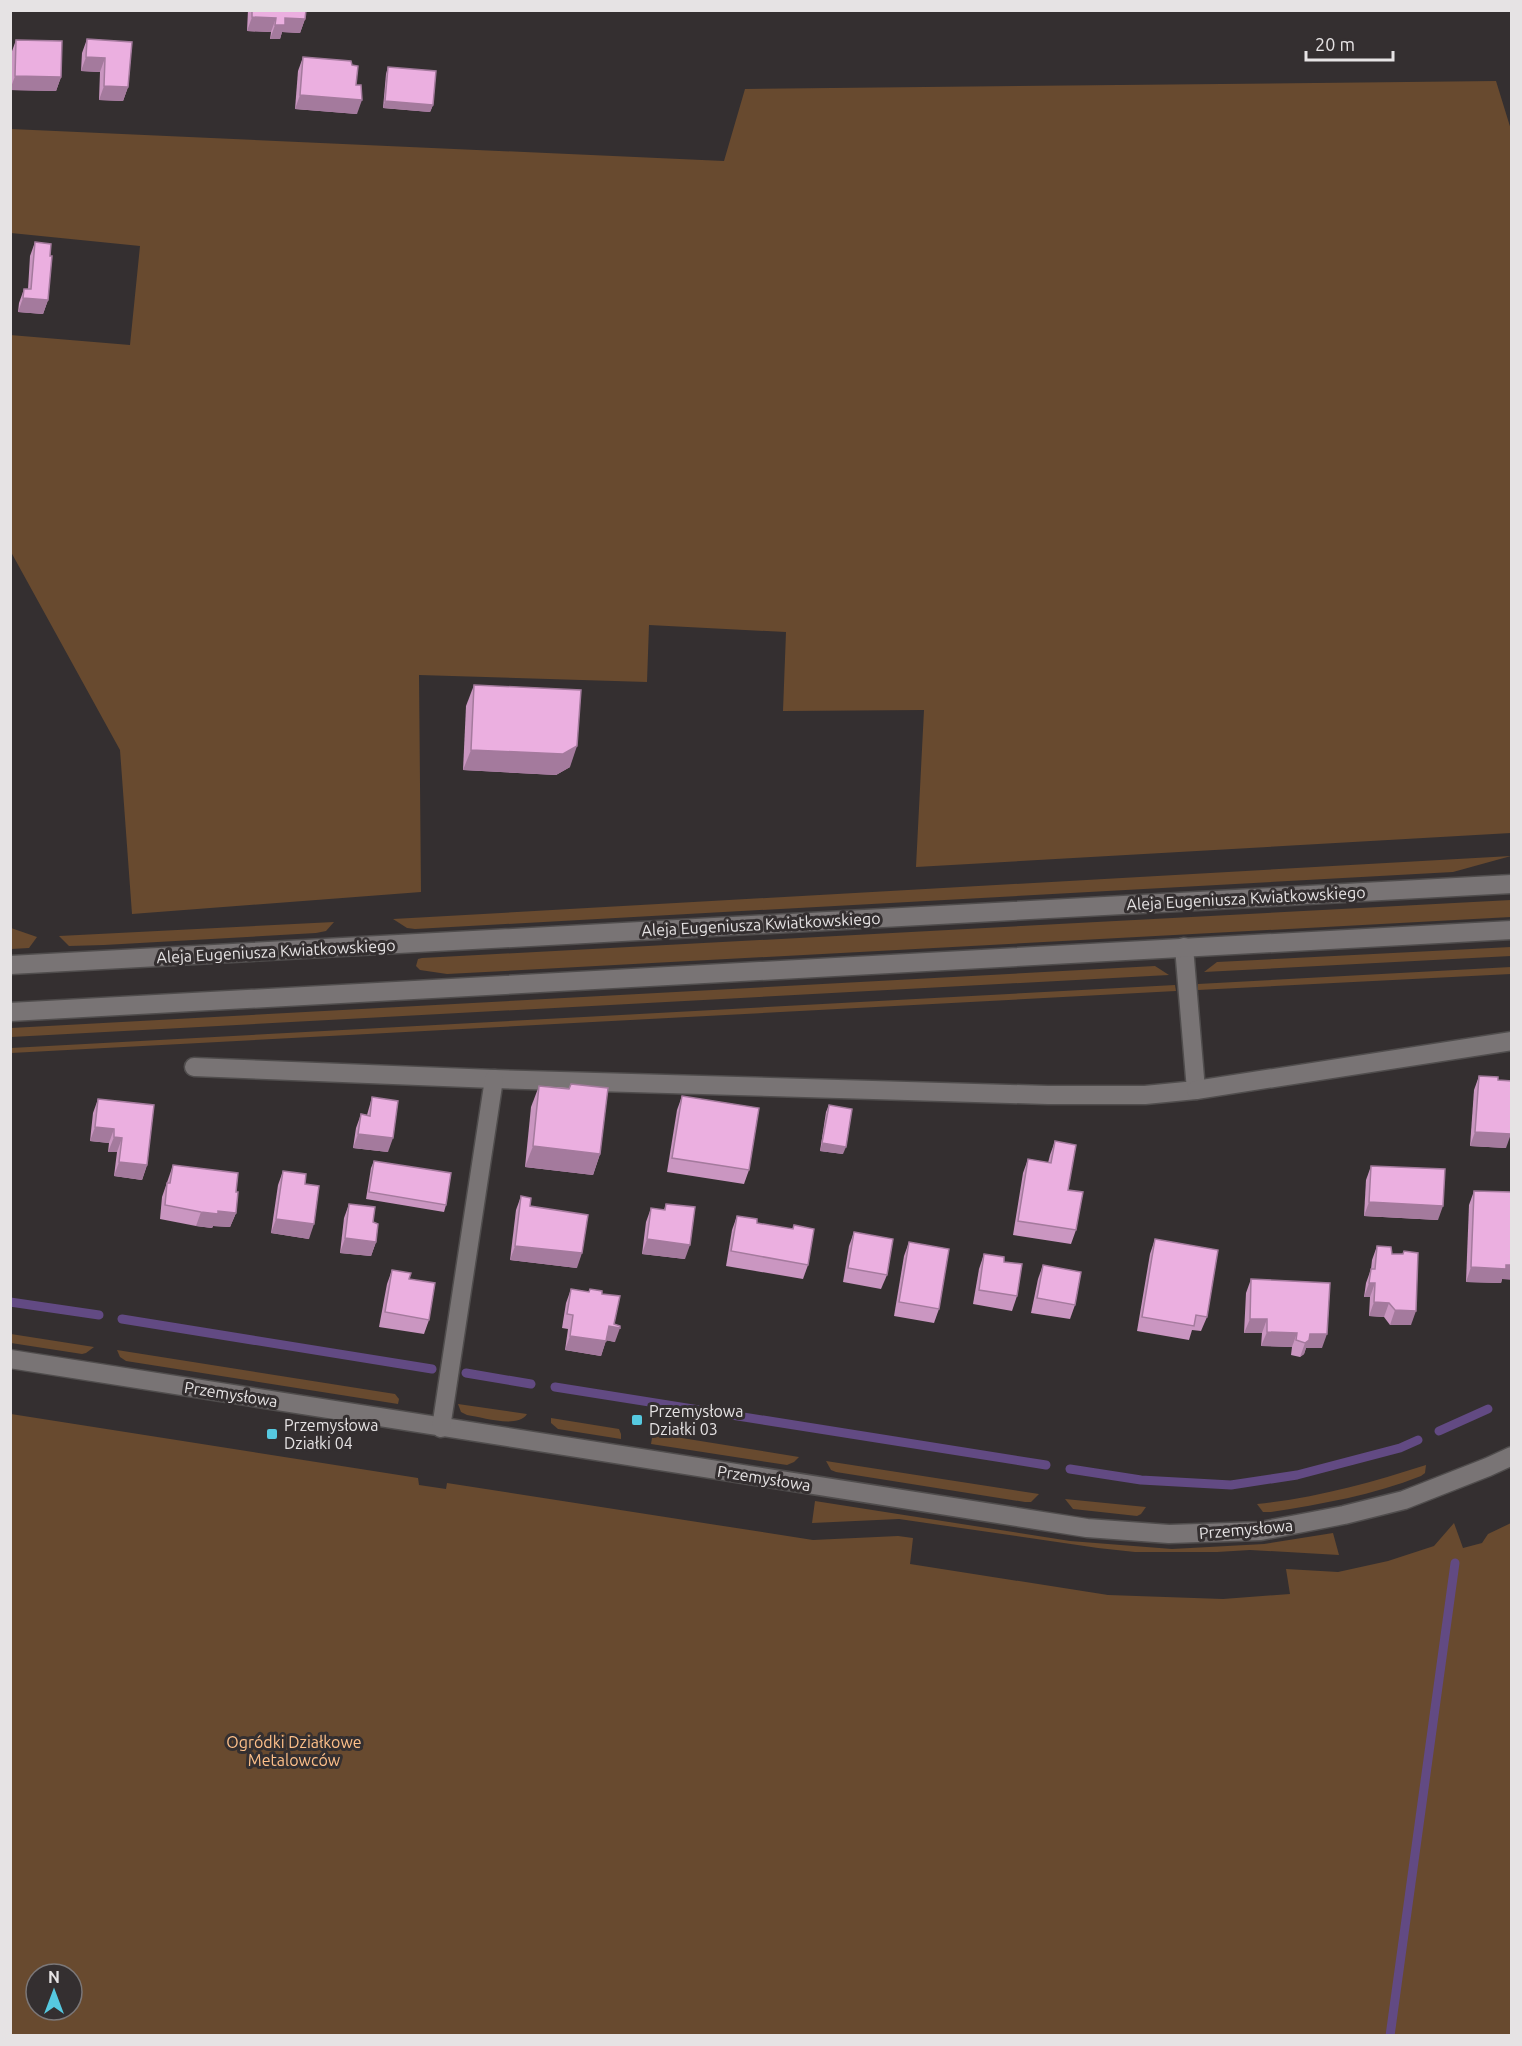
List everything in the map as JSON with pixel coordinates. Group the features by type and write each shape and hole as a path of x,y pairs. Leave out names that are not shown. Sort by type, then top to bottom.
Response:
{"street":[{"name":"Aleja Eugeniusza Kwiatkowskiego","path":"10,965 1512,884"},
{"path":"10,1011 1512,930"},
{"path":"1184,947 1196,1090"},
{"path":"194,1067 494,1079 1048,1095 1145,1095 1196,1090 1512,1041"},
{"path":"441,1428 494,1079"},
{"name":"Przemysłowa","path":"10,1359 1087,1528 1169,1534 1262,1531 1344,1515 1404,1500 1512,1456"}],"green space":[{"path":"1496,81 1512,133 1511,833 916,867 924,710 783,711 786,632 649,625 647,682 419,675 421,892 132,914 120,750 11,552 10,335 130,345 140,246 11,233 11,129 724,161 745,89"},
{"path":"1511,856 1453,872 415,929 407,928 393,919"},
{"path":"1511,900 1511,917 447,974 420,970 416,966 418,959 422,958"},
{"path":"334,922 326,931 316,933 104,945 69,946 59,936"},
{"path":"11,928 37,937 29,948 11,949"},
{"path":"1511,947 1511,956 1204,972 1217,962"},
{"path":"1155,966 1169,975 11,1037 11,1028"},
{"path":"1511,967 1511,974 1198,990 1198,984"},
{"path":"1175,985 1176,991 11,1053 11,1048"},
{"path":"10,1334 94,1347 82,1354 11,1343"},
{"path":"117,1350 395,1394 399,1399 398,1404 126,1361 120,1357"},
{"path":"458,1404 527,1414 516,1421 499,1421 467,1415 461,1412"},
{"name":"Ogródki Działkowe Metalowców","path":"11,1414 418,1478 419,1485 446,1489 447,1483 813,1540 898,1536 913,1538 910,1564 1108,1595 1223,1599 1290,1594 1286,1569 1338,1572 1388,1561 1434,1546 1454,1523 1463,1548 1482,1543 1488,1534 1511,1523 1511,2035 11,2035"},
{"path":"551,1418 619,1429 621,1439 558,1429 551,1423"},
{"path":"657,1434 799,1457 787,1465 651,1444 652,1438"},
{"path":"826,1461 1039,1494 1031,1502 1025,1502 836,1472 831,1470"},
{"path":"1426,1465 1425,1473 1421,1476 1384,1489 1347,1498 1271,1512 1263,1512 1257,1504 1342,1489"},
{"path":"1065,1499 1146,1507 1137,1516 1073,1509"},
{"path":"815,1501 1070,1541 1172,1549 1264,1544 1333,1533 1339,1555 1250,1550 1135,1552 899,1519 812,1523"}],"building":[{"path":"252,10 306,10 305,19 285,18 285,25 275,25 276,18 252,17"},
{"path":"87,39 132,42 128,87 104,86 105,58 86,57"},
{"path":"16,40 62,41 61,77 15,76"},
{"path":"303,57 351,61 352,65 358,66 356,85 361,85 362,100 300,95"},
{"path":"388,67 436,71 433,105 385,101"},
{"path":"35,242 51,244 48,300 23,298 24,289 31,289"},
{"path":"474,685 581,690 577,746 563,754 471,750"},
{"path":"1479,1076 1498,1077 1498,1080 1512,1081 1511,1134 1475,1132"},
{"path":"571,1084 608,1088 600,1154 533,1146 539,1086 569,1089"},
{"path":"682,1096 759,1108 749,1170 672,1158"},
{"path":"372,1097 398,1101 393,1138 358,1134 361,1114 370,1116"},
{"path":"98,1099 154,1105 147,1165 119,1162 122,1138 114,1137 114,1129 95,1127"},
{"path":"829,1105 852,1109 846,1147 822,1143"},
{"path":"1055,1141 1076,1145 1068,1190 1083,1192 1076,1230 1018,1221 1028,1159 1051,1163"},
{"path":"374,1161 451,1173 446,1205 369,1192"},
{"path":"173,1165 238,1173 236,1213 218,1211 218,1214 165,1205 167,1183 170,1183"},
{"path":"1371,1166 1445,1169 1443,1206 1369,1202"},
{"path":"283,1171 306,1174 305,1184 319,1186 314,1224 276,1219"},
{"path":"1474,1191 1512,1192 1512,1265 1506,1265 1506,1269 1471,1267"},
{"path":"521,1196 531,1198 530,1206 588,1215 582,1253 515,1246"},
{"path":"349,1204 375,1207 373,1222 378,1224 376,1242 345,1238"},
{"path":"666,1204 695,1207 690,1245 647,1239 651,1208 665,1210"},
{"path":"737,1216 757,1219 757,1223 793,1229 794,1225 814,1229 808,1265 731,1251"},
{"path":"854,1232 893,1239 887,1275 848,1268"},
{"path":"1155,1239 1218,1250 1207,1317 1196,1315 1194,1326 1142,1317"},
{"path":"909,1242 949,1249 939,1309 899,1302"},
{"path":"1377,1246 1391,1247 1392,1254 1403,1254 1404,1251 1418,1253 1416,1311 1395,1310 1389,1303 1374,1302 1375,1283 1369,1283 1371,1269 1375,1269"},
{"path":"984,1254 1004,1257 1004,1262 1022,1264 1017,1296 979,1290"},
{"path":"1043,1265 1081,1272 1075,1305 1037,1298"},
{"path":"392,1270 411,1273 409,1279 435,1283 429,1320 385,1312"},
{"path":"1251,1279 1330,1283 1327,1334 1310,1334 1309,1340 1305,1343 1296,1340 1297,1333 1267,1332 1267,1319 1250,1319"},
{"path":"571,1289 589,1292 590,1289 602,1291 602,1294 620,1296 614,1324 620,1328 609,1326 606,1341 570,1336 573,1315 567,1314"}],"waterway":[{"path":"10,1302 99,1315"},
{"path":"122,1319 432,1369"},
{"path":"466,1373 531,1384"},
{"path":"555,1387 1046,1465"},
{"path":"1439,1431 1488,1409"},
{"path":"1070,1469 1141,1480 1231,1485 1297,1475 1400,1448 1418,1440"},
{"path":"1390,2036 1455,1563"}],"place":[{"name":"Przemysłowa Działki 03","path":"637,1420"},
{"name":"Przemysłowa Działki 04","path":"272,1434"}]}
